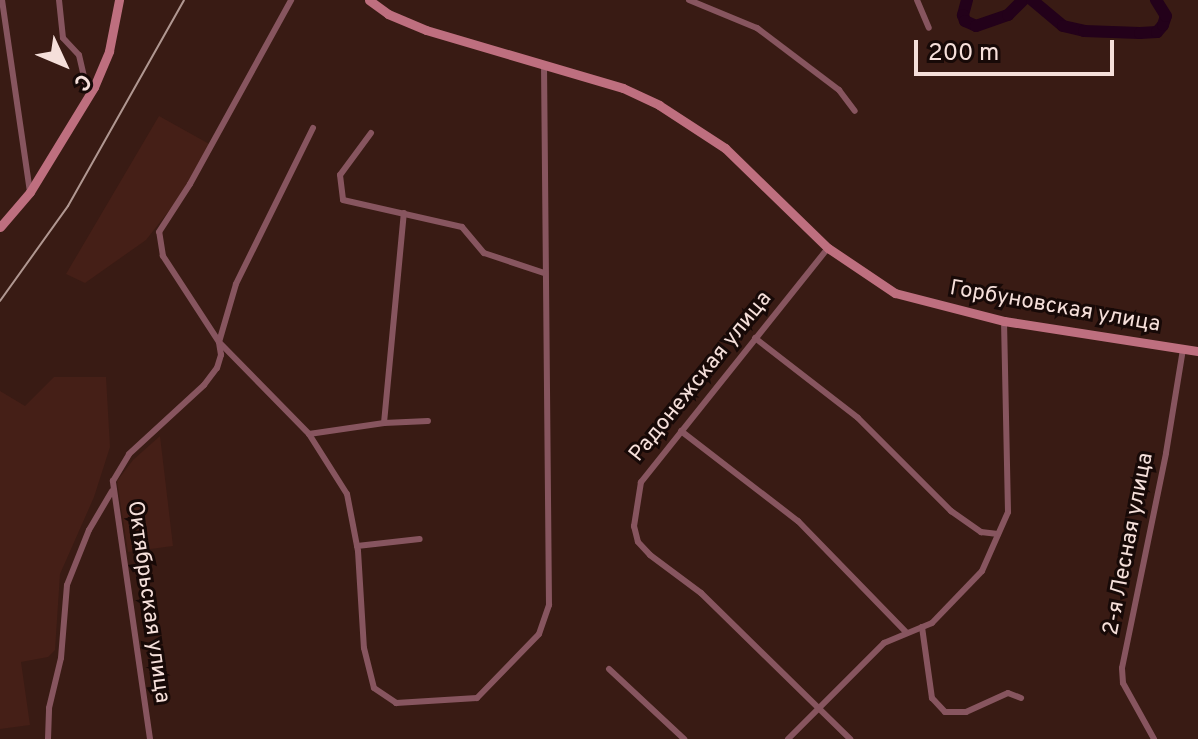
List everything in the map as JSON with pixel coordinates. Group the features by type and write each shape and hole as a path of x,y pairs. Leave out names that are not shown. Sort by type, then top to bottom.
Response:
{"main road":[{"path":"2,226 30,192 94,87 109,51 119,0"},
{"name":"Горбуновская улица","path":"369,0 388,14 426,30 623,88 659,105 725,148 828,248 895,293 1004,321 1198,351"}],"street":[{"path":"2,0 30,192"},
{"path":"59,0 63,38 79,55 85,82 94,87"},
{"path":"291,0 190,184 162,225 159,243 170,269 219,342 309,434 347,494 357,546 364,648 374,688 396,703 477,698 539,634 549,605 544,65"},
{"path":"689,0 757,28 839,90 855,111"},
{"path":"917,0 929,28"},
{"name":"Октябрьская улица","path":"150,739 113,490 115,473 129,454 213,374 220,361 219,342 236,284 313,128"},
{"path":"371,133 340,175 343,200 462,227 484,253 544,273"},
{"path":"384,423 404,213"},
{"name":"Радонежская улица","path":"820,708 701,593 638,542 634,526 641,482 828,248"},
{"path":"788,739 884,643 932,623 982,571 1008,512 1004,321"},
{"path":"755,338 858,418 951,511 981,532 998,534"},
{"name":"2-я Лесная улица","path":"1154,739 1123,683 1122,668 1166,453 1183,349"},
{"path":"309,434 384,423 428,421"},
{"path":"681,431 798,521 907,633"},
{"path":"48,739 49,708 61,658 67,585 89,530 113,490"},
{"path":"357,546 420,539"},
{"path":"922,627 932,698 945,712 966,712 1008,693 1021,698"},
{"path":"609,669 684,739"},
{"path":"820,708 850,739"}],"shaded area":[{"path":"159,116 211,145 190,184 146,240 85,283 66,274"},
{"path":"54,377 106,377 110,447 94,497 60,574 55,650 48,657 21,662 30,725 0,729 0,391 25,406"},
{"path":"160,436 173,546 128,552 117,481 133,460"}],"waterway":[{"path":"967,0 963,15 965,21 976,26 1008,15 1023,0"},
{"path":"1032,0 1063,26 1084,31 1140,33 1157,32 1163,25 1166,16 1156,0"}],"railway":[{"path":"0,301 68,206 184,0"}]}
